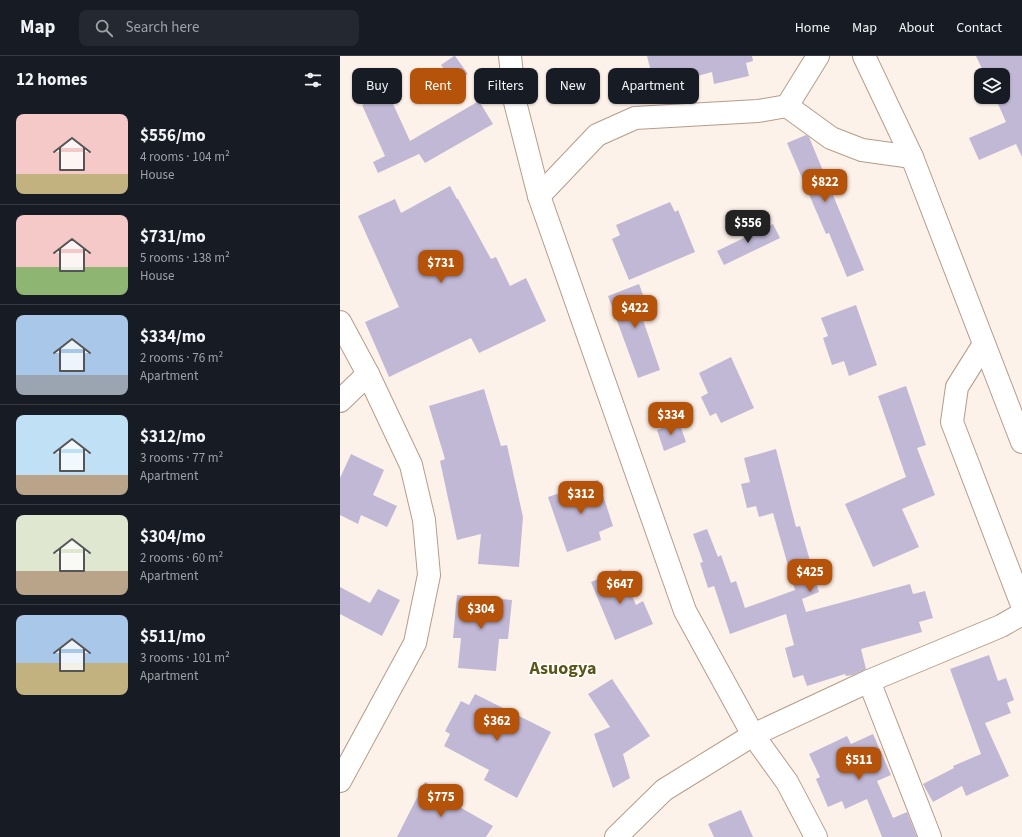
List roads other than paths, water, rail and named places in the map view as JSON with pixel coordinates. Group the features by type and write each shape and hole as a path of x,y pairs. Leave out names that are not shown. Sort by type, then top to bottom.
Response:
{"street":[{"path":"510,56 515,102 540,196 685,611 753,735 787,782 816,837"},
{"path":"787,106 818,56"},
{"path":"864,56 912,157 1022,442"},
{"path":"540,196 597,135 635,118 758,111 787,106 831,138 862,150 912,157"},
{"path":"340,322 368,374 411,465 424,520 429,574 415,644 340,781"},
{"path":"984,344 957,387 952,422 1022,605"},
{"path":"340,401 368,374"},
{"path":"616,837 664,790 753,735 869,681 1001,626 1022,614"},
{"path":"869,681 930,837"}],"district":[{"name":"Asuogya","path":"563,668"}]}
